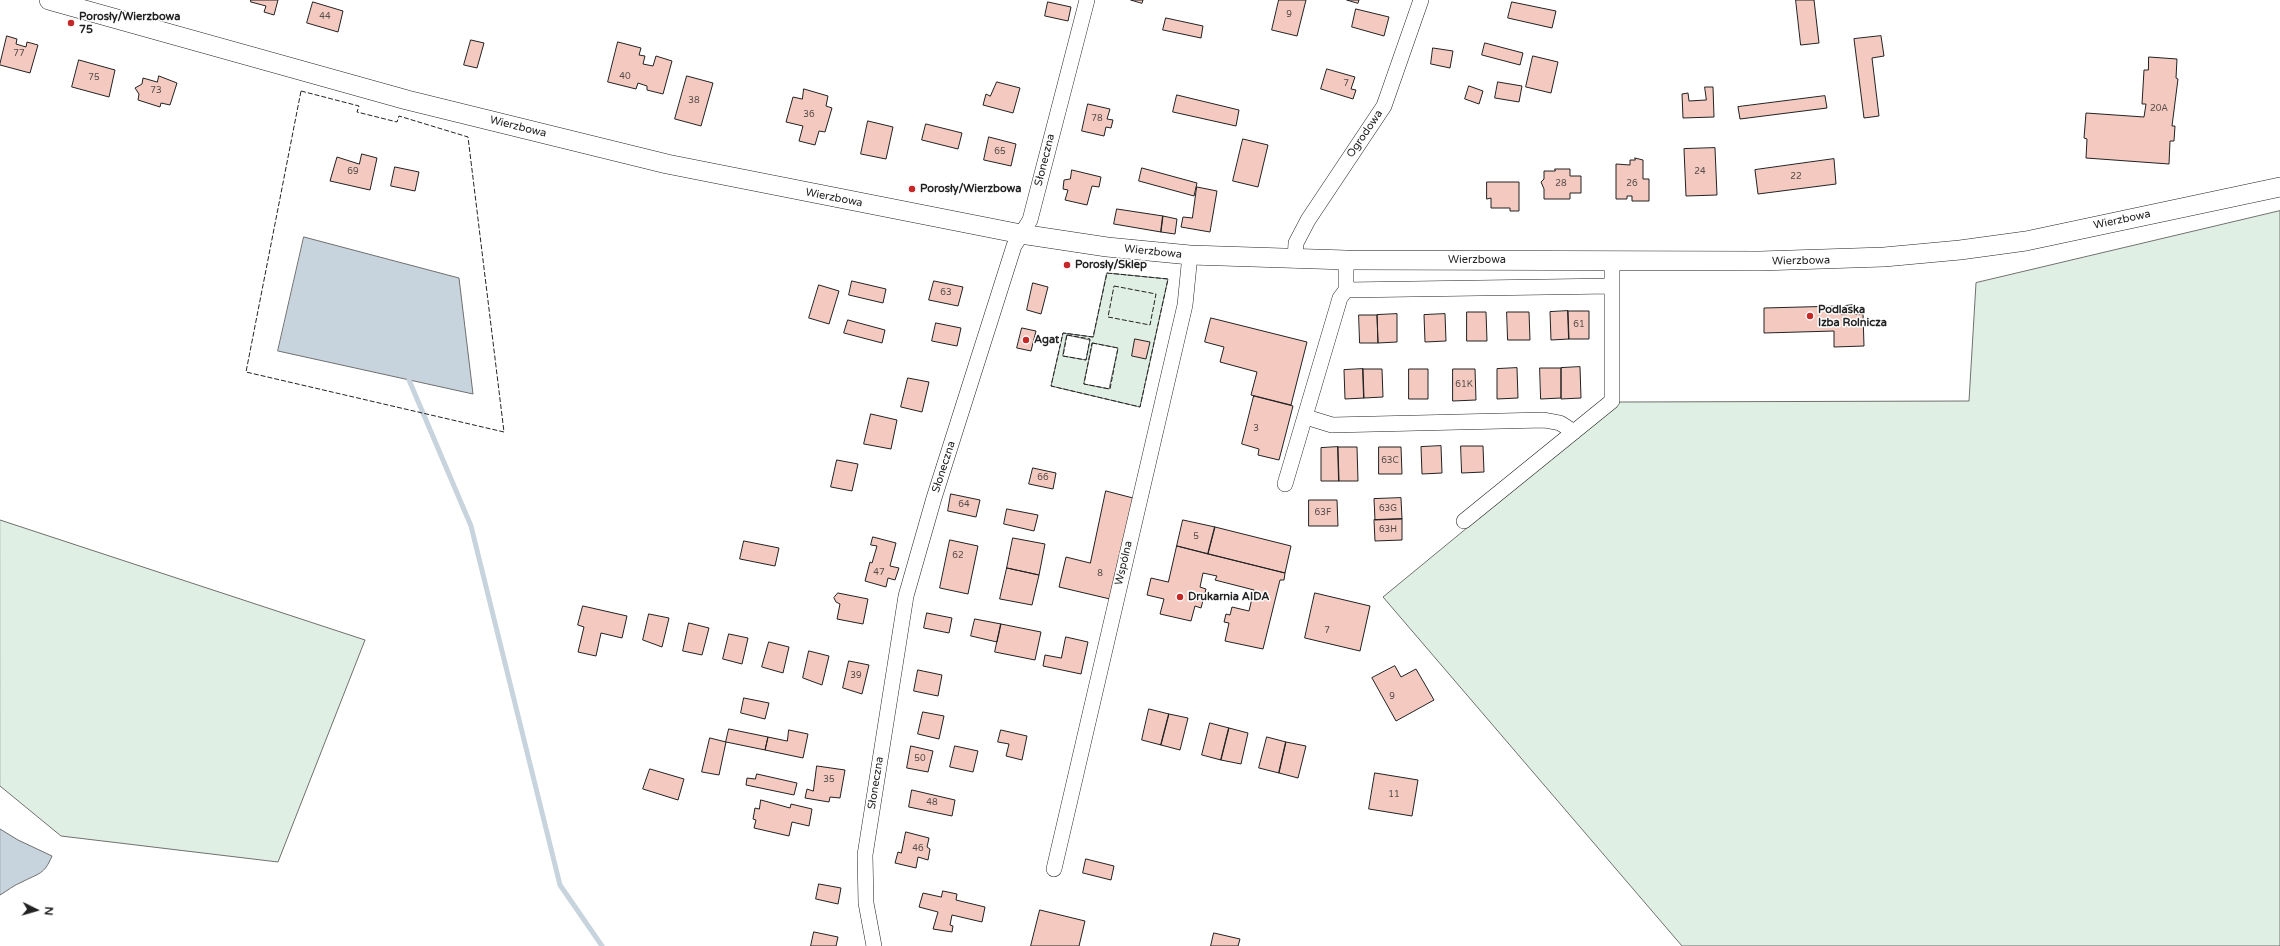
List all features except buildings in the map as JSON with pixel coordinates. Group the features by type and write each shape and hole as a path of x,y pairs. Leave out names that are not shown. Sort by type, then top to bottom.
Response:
{"street":[{"name":"Wierzbowa","path":"49,0 407,100 667,164 1021,234 1106,247 1190,255 1295,260 1837,260 1960,250 2026,241 2280,187"},
{"name":"Słoneczna","path":"874,946 866,903 865,855 906,596 934,498 1014,246 1030,220 1086,0"},
{"name":"Ogrodowa","path":"1295,260 1296,243 1308,220 1384,106 1421,0"},
{"name":"Wspólna","path":"1054,869 1184,305 1190,255"},
{"path":"1285,484 1340,298 1346,290 1346,260"},
{"path":"1464,522 1612,401 1612,261"},
{"path":"1346,290 1612,286"},
{"path":"1306,417 1332,425 1544,420 1560,423 1574,432"}],"green space":[{"path":"2280,211 2280,946 1682,946 1383,597 1620,402 1969,401 1976,283"},
{"path":"1107,273 1168,279 1140,407 1051,386 1063,333 1093,337","holes":["1067,335 1090,340 1086,360 1063,356","1093,343 1118,348 1109,389 1084,384"]},
{"path":"0,520 365,640 278,862 61,836 0,786"}],"shaded area":[{"path":"304,237 459,278 473,394 278,351"},
{"path":"0,829 18,840 52,856 46,867 40,873 0,895"}],"waterway":[{"path":"409,380 471,526 560,885 602,946"}],"fence":[{"path":"301,91 359,106 357,112 397,122 399,116 468,137 504,432 246,372 301,91"},
{"path":"1107,273 1168,279 1140,407 1051,386 1063,333 1093,337 1107,273"},
{"path":"1114,286 1156,294 1150,325 1108,317 1114,286"},
{"path":"1067,335 1090,339 1086,360 1063,356 1067,335"},
{"path":"1092,343 1118,348 1110,389 1084,384 1092,343"}],"place":[{"name":"Porosły/Wierzbowa 75","path":"71,23"},
{"name":"Porosły/Wierzbowa","path":"912,189"},
{"name":"Porosły/Sklep","path":"1067,265"},
{"name":"Podlaska Izba Rolnicza","path":"1810,316"},
{"name":"Agat","path":"1026,340"},
{"name":"Drukarnia AIDA","path":"1180,597"}]}
